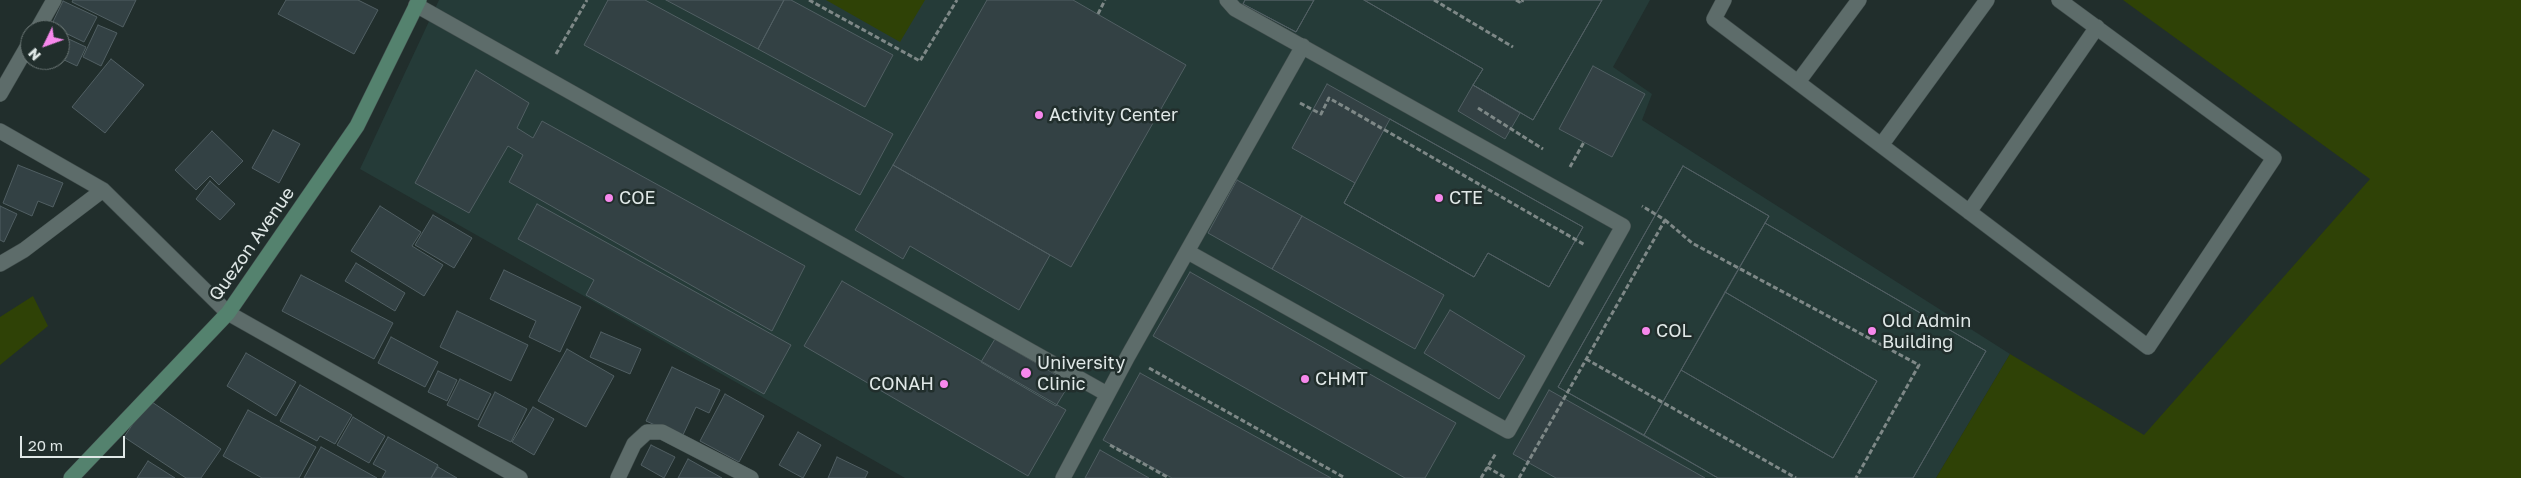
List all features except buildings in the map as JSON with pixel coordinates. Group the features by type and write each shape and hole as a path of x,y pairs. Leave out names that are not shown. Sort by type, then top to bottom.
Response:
{"main road":[{"name":"Quezon Avenue","path":"71,478 228,313 358,126 417,3"}],"street":[{"path":"42,20 54,0"},
{"path":"1188,252 1508,431 1623,226 1235,9 1227,0"},
{"path":"1724,0 1714,20 1882,144 1969,212 2148,346 2274,158 2059,0"},
{"path":"1798,82 1859,0"},
{"path":"1882,144 1987,0"},
{"path":"417,3 544,77 1107,394"},
{"path":"1969,212 2097,28"},
{"path":"1063,478 1128,356 1303,46"},
{"path":"0,94 20,59"},
{"path":"0,131 103,190 228,313 520,478"},
{"path":"0,264 24,250 103,190"},
{"path":"618,478 634,444 647,432 662,432 751,478"}],"path":[{"path":"544,77 587,0"},
{"path":"809,0 920,61 957,0"},
{"path":"1097,0 1104,2 1098,14"},
{"path":"1434,0 1513,48"},
{"path":"1516,0 1521,3 1522,0"},
{"path":"1278,91 1322,114 1329,98 1606,256"},
{"path":"1665,220 1692,243 1919,365 1856,478"},
{"path":"1128,356 1345,478"},
{"path":"1586,359 1796,478"},
{"path":"1519,478 1574,379"},
{"path":"1087,432 1169,478"},
{"path":"1487,468 1506,478"}],"shaded area":[{"path":"439,0 1650,0 1613,67 1652,94 1642,120 2010,354 1936,478 905,478 360,169"}],"green space":[{"path":"826,0 925,0 900,42"},
{"path":"2123,0 2521,0 2521,478 1936,478 2010,354 2144,435 2370,179"},
{"path":"33,296 48,326 0,365 0,317"}],"place":[{"name":"Activity Center","path":"1039,115"},
{"name":"COE","path":"609,198"},
{"name":"CTE","path":"1439,198"},
{"name":"COL","path":"1646,331"},
{"name":"Old Admin Building","path":"1872,331"},
{"name":"University Clinic","path":"1026,373"},
{"name":"CHMT","path":"1305,379"},
{"name":"CONAH","path":"944,384"}]}
